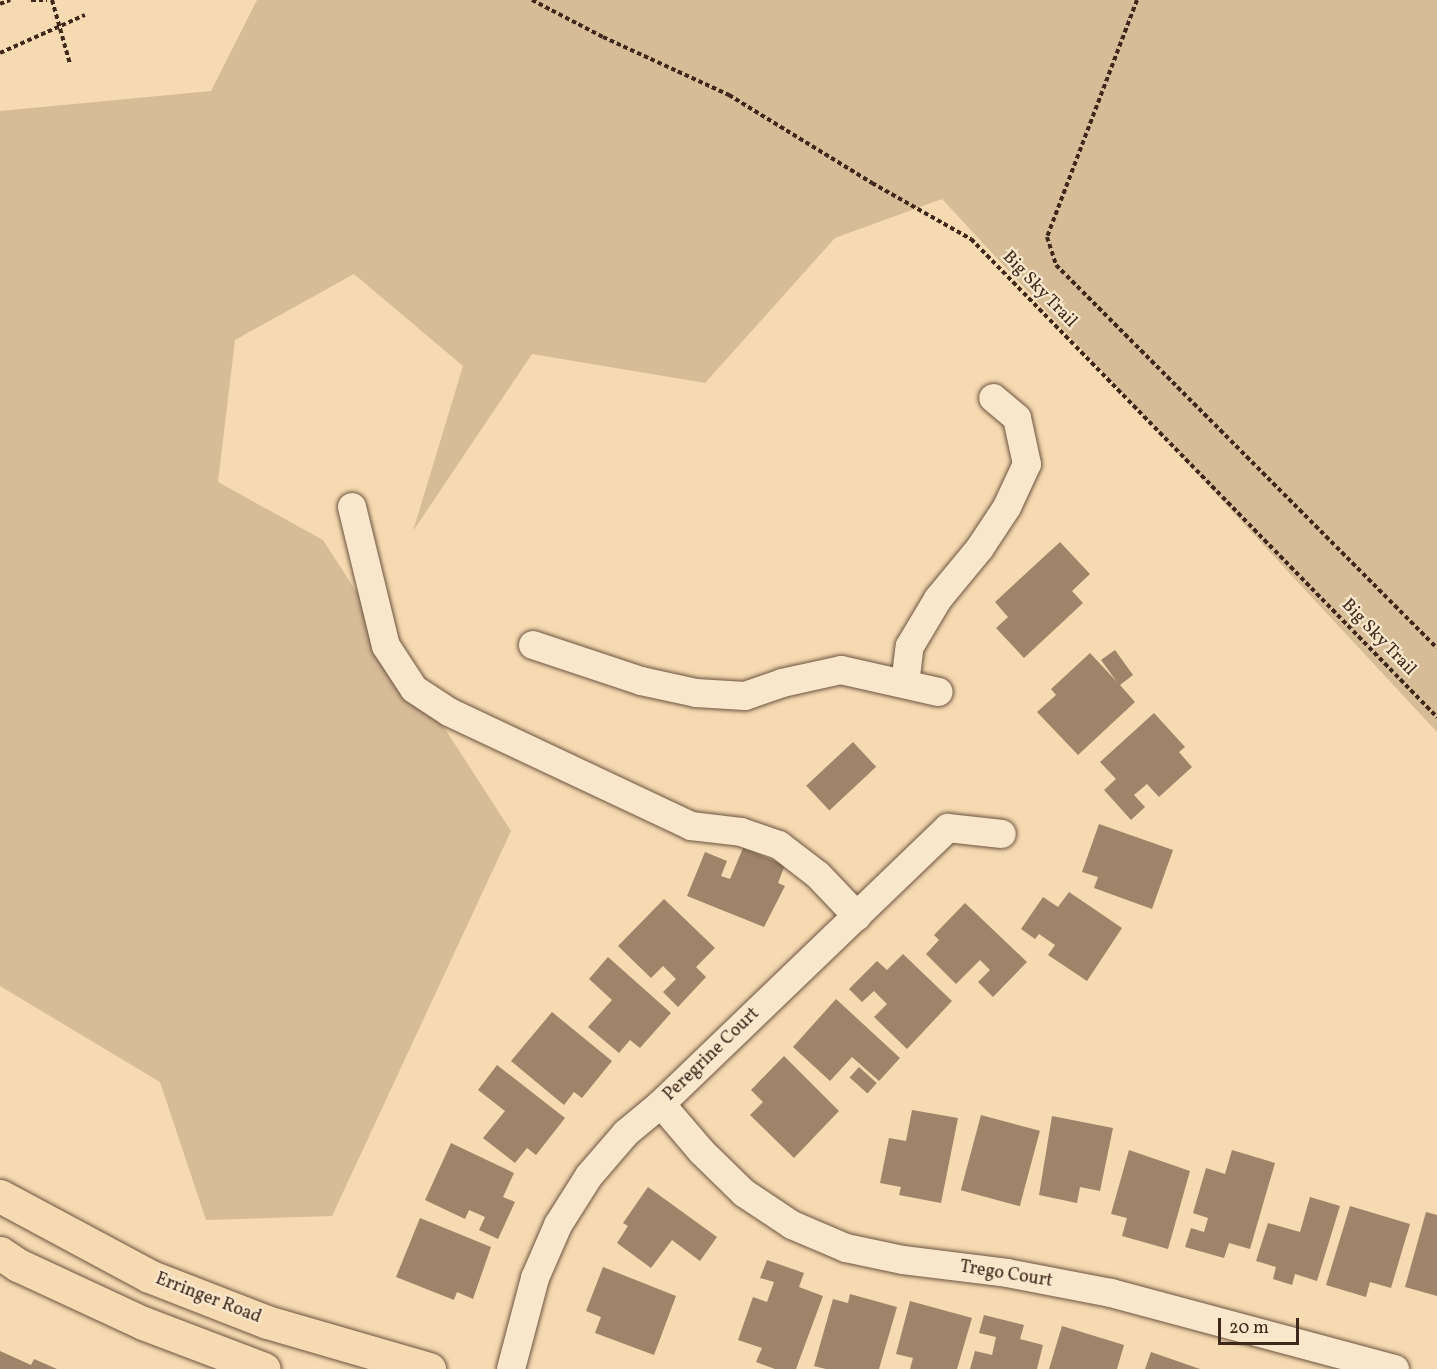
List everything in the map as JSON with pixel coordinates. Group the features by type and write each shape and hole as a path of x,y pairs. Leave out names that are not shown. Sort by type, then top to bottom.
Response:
{"main road":[{"name":"Erringer Road","path":"0,1196 149,1276 267,1322 429,1369"},
{"path":"0,1253 18,1264 143,1323 264,1369"}],"street":[{"path":"905,684 910,646 938,599 980,548 1007,507 1027,464 1017,418 993,398"},
{"path":"352,507 387,646 414,689 449,712 691,826 741,832 779,845 818,874 857,916"},
{"path":"533,645 641,681 696,693 745,696 782,683 841,670 939,692"},
{"name":"Peregrine Court","path":"511,1369 535,1278 558,1225 589,1176 626,1132 661,1104 948,828 1002,834"},
{"name":"Trego Court","path":"661,1104 702,1152 744,1193 792,1225 846,1248 903,1260 1007,1273 1111,1293 1395,1369"}],"path":[{"path":"0,3 10,0"},
{"path":"32,0 47,0"},
{"path":"52,0 70,64"},
{"name":"Big Sky Trail","path":"532,0 603,37 729,95 971,240 1437,717"},
{"path":"1137,0 1047,237 1056,265 1437,648"},
{"path":"0,53 85,15"}],"shaded area":[{"path":"257,0 1437,0 1437,732 942,199 835,238 705,383 532,354 413,531 463,366 354,274 235,340 218,482 323,540 511,831 332,1216 206,1220 160,1082 0,986 0,111 211,91"}],"building":[{"path":"1060,542 1090,574 1072,591 1083,603 1024,658 996,628 1008,617 995,602"},
{"path":"1115,650 1133,675 1120,685 1135,702 1078,755 1037,712 1056,695 1051,689 1090,653 1117,682 1101,660"},
{"path":"1154,713 1185,747 1179,752 1192,767 1159,797 1147,784 1134,795 1145,807 1131,820 1104,790 1116,779 1100,762"},
{"path":"853,742 876,767 829,811 806,786"},
{"path":"1099,824 1173,850 1152,909 1094,888 1098,877 1082,872"},
{"path":"743,848 785,865 778,883 785,886 764,927 687,896 705,852 727,861 721,876 730,879"},
{"path":"1069,892 1122,928 1087,981 1048,955 1055,945 1039,934 1035,939 1021,929 1043,897 1058,907"},
{"path":"664,899 715,948 696,967 706,977 678,1007 663,992 676,979 663,966 651,978 618,946"},
{"path":"965,903 1027,962 993,997 978,982 990,970 980,960 956,984 926,954 939,940 934,935"},
{"path":"903,954 952,1001 907,1049 874,1017 887,1004 874,991 862,1002 849,989 877,961 887,970"},
{"path":"608,957 671,1013 640,1048 630,1040 619,1053 588,1027 612,1000 589,979"},
{"path":"836,999 900,1058 879,1081 852,1057 830,1081 793,1047"},
{"path":"552,1012 612,1061 582,1098 574,1092 564,1105 511,1061"},
{"path":"784,1056 839,1111 794,1158 750,1115 763,1102 751,1090"},
{"path":"497,1065 565,1118 536,1155 527,1148 515,1163 483,1138 505,1111 478,1090"},
{"path":"859,1067 877,1083 867,1093 850,1077"},
{"path":"912,1110 958,1118 941,1203 899,1195 901,1187 880,1183 889,1138 906,1141"},
{"path":"981,1115 1040,1131 1020,1206 961,1190"},
{"path":"1052,1116 1113,1128 1100,1191 1080,1187 1077,1203 1039,1195"},
{"path":"451,1143 514,1173 503,1197 515,1202 498,1239 479,1230 485,1217 469,1210 465,1219 425,1200"},
{"path":"1129,1150 1190,1171 1168,1249 1122,1236 1127,1218 1111,1214"},
{"path":"1232,1150 1275,1163 1250,1249 1229,1243 1224,1258 1185,1247 1191,1228 1204,1232 1208,1218 1193,1213 1206,1168 1225,1174"},
{"path":"648,1187 717,1237 700,1261 672,1240 651,1268 617,1243 628,1226 623,1223"},
{"path":"1310,1197 1340,1206 1317,1281 1295,1274 1292,1285 1273,1279 1276,1267 1256,1261 1268,1223 1300,1232"},
{"path":"1350,1206 1410,1224 1391,1288 1370,1282 1366,1297 1326,1285"},
{"path":"1426,1212 1437,1215 1437,1296 1405,1287"},
{"path":"420,1218 491,1247 473,1299 457,1292 454,1300 396,1277"},
{"path":"767,1260 804,1273 799,1287 823,1296 796,1369 775,1369 756,1362 762,1348 738,1340 753,1297 767,1302 774,1282 760,1278"},
{"path":"603,1267 676,1296 654,1355 595,1333 601,1317 586,1311"},
{"path":"850,1294 897,1307 879,1369 826,1369 814,1366 833,1299 848,1303"},
{"path":"910,1301 972,1318 957,1369 910,1369 913,1358 896,1354"},
{"path":"984,1315 1024,1325 1020,1339 1043,1345 1037,1369 970,1369 975,1351 992,1355 996,1337 979,1333"},
{"path":"1062,1326 1124,1345 1117,1369 1049,1369"},
{"path":"0,1351 31,1365 34,1359 57,1369 0,1369"},
{"path":"1151,1352 1200,1369 1145,1369"}]}
